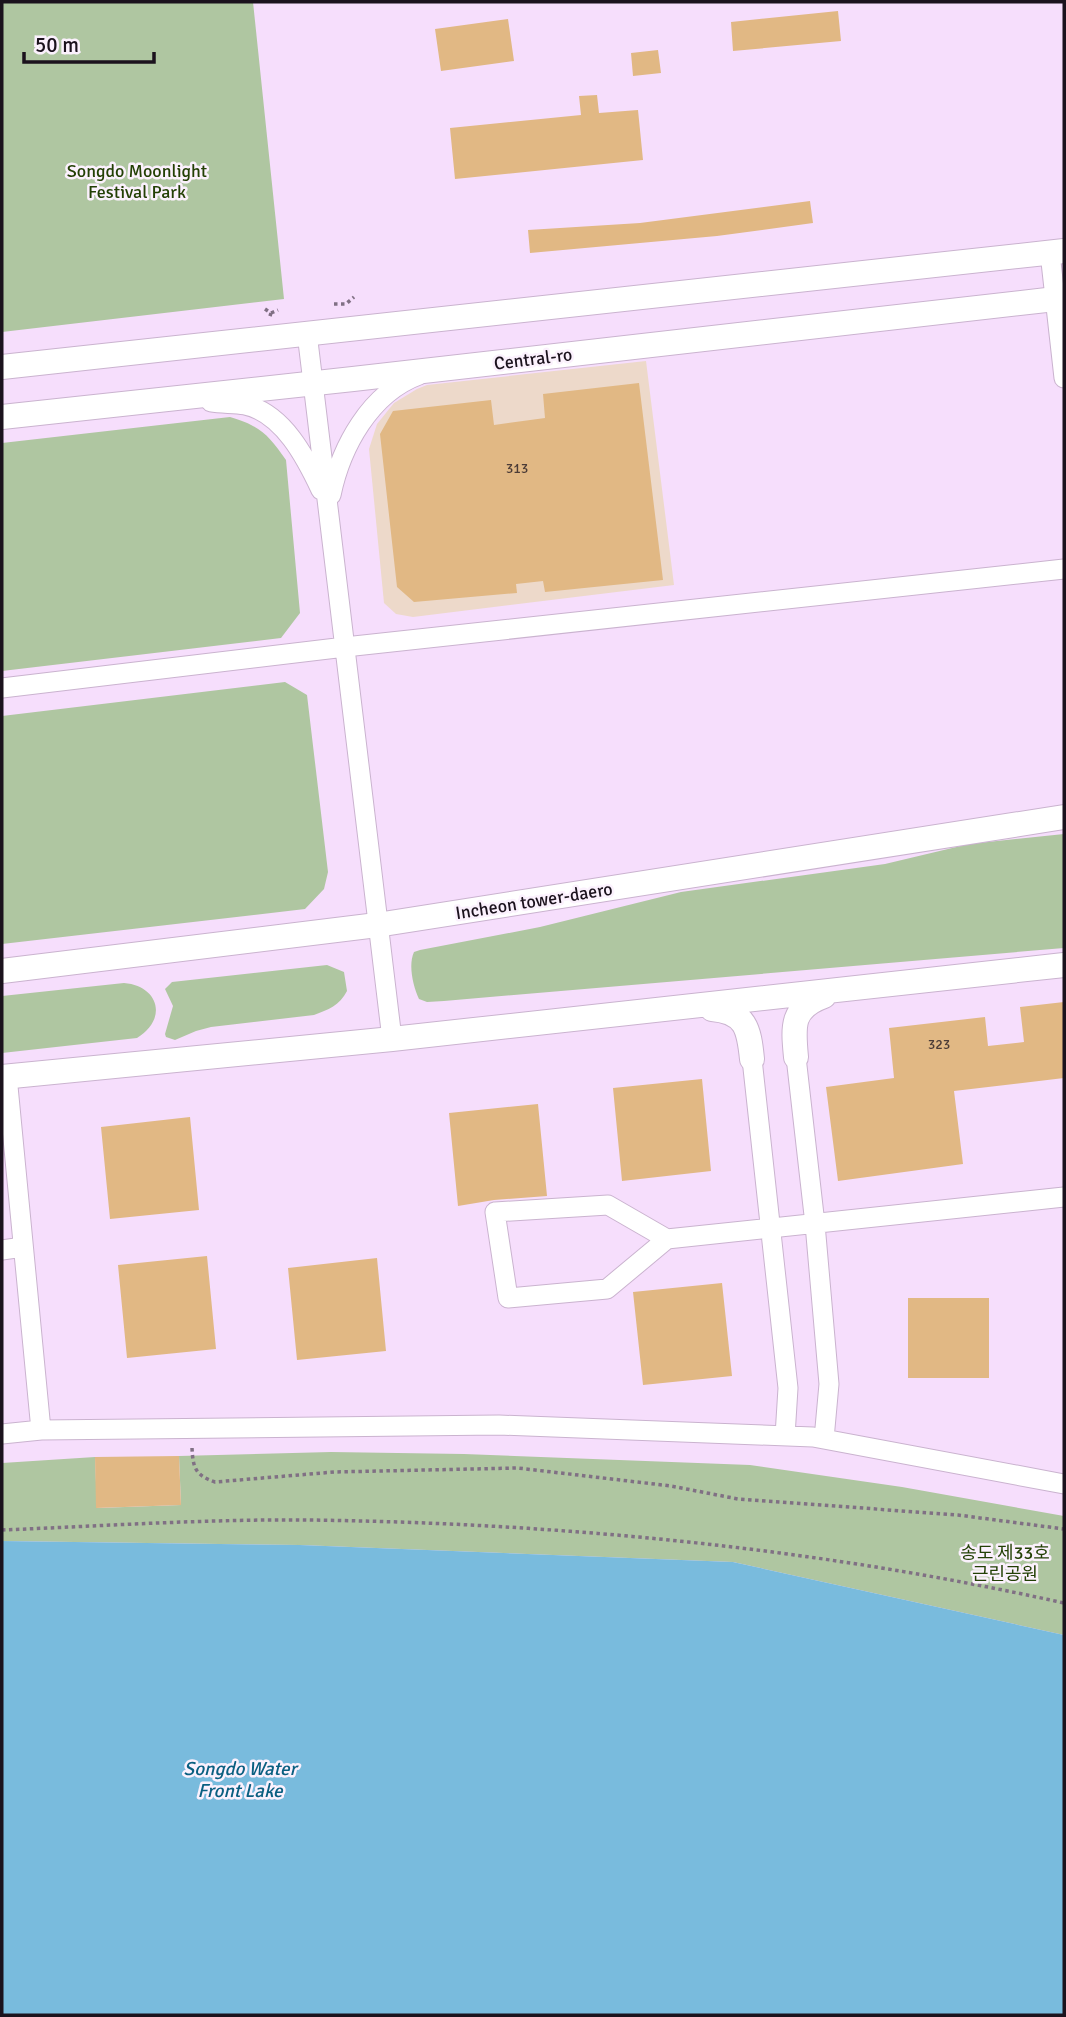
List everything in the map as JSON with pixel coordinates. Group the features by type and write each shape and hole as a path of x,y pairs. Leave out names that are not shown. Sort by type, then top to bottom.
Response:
{"main road":[{"path":"2,367 1057,252"},
{"name":"Central-ro","path":"2,416 313,384 1060,298"},
{"name":"Incheon tower-daero","path":"2,971 377,925 1064,817"},
{"path":"4,1077 392,1039 1064,965"},
{"path":"796,1057 793,1028 802,1008 812,1000 835,992"},
{"path":"694,1007 732,1013 743,1022 750,1034 752,1059"}],"street":[{"path":"1057,252 1064,378"},
{"path":"307,333 392,1039"},
{"path":"329,519 334,478 343,456 372,407 415,376 437,370"},
{"path":"161,400 244,405 268,415 292,440 314,476 322,492 329,519"},
{"path":"2,688 345,647 1064,569"},
{"path":"796,1057 816,1224 829,1384 824,1439"},
{"path":"752,1059 788,1388 785,1436"},
{"path":"4,1077 41,1430"},
{"path":"667,1239 608,1205 495,1212 508,1298 607,1289 667,1239 1064,1198"},
{"path":"2,1250 23,1247"},
{"path":"2,1434 41,1430 499,1425 785,1436 824,1439 1064,1484"}],"path":[{"path":"334,304 346,304 354,297"},
{"path":"265,309 271,313"},
{"path":"271,313 278,310"},
{"path":"269,321 271,313"},
{"path":"192,1448 193,1464 202,1478 215,1482 334,1472 518,1468 671,1486 738,1499 958,1515 1064,1529"},
{"path":"2,1530 306,1520 558,1531 730,1547 830,1561 985,1585 1064,1603"}],"shaded area":[{"path":"646,361 674,585 413,617 396,614 384,603 369,449 377,424 394,403 427,385"}],"green space":[{"name":"Songdo Moonlight Festival Park","path":"2,2 253,2 284,299 2,332"},
{"path":"230,417 262,432 286,460 300,613 281,638 2,671 2,443"},
{"path":"285,682 307,695 328,872 324,889 305,909 2,944 2,716"},
{"path":"1064,834 1064,948 427,1002 419,999 413,982 412,957 414,952 420,950 540,927 681,892 885,864 969,844"},
{"path":"327,965 344,972 347,991 337,1003 324,1011 314,1015 211,1027 175,1040 166,1037 173,1006 165,989 172,982"},
{"path":"124,983 145,990 155,1004 153,1022 137,1038 2,1053 2,996"},
{"name":"송도 제33호 근린공원","path":"331,1452 464,1454 750,1465 902,1487 1064,1516 1064,1635 733,1562 300,1545 2,1541 2,1463 95,1457 97,1508 181,1505 179,1456"}],"water":[{"name":"Songdo Water Front Lake","path":"2,1541 300,1545 733,1562 1064,1635 1064,2015 2,2015"}],"building":[{"path":"838,11 841,41 733,51 731,22"},
{"path":"508,19 514,61 441,71 435,29"},
{"path":"658,50 661,73 633,76 631,53"},
{"path":"597,95 599,113 638,110 643,160 455,179 450,128 581,115 579,96"},
{"path":"810,201 813,223 717,236 530,253 528,230 640,223"},
{"path":"639,383 663,580 545,592 543,581 516,584 517,593 414,602 397,587 380,434 393,411 491,400 494,425 545,418 543,394"},
{"path":"1064,1002 1064,1078 954,1091 963,1164 838,1181 826,1087 894,1078 889,1028 985,1017 988,1046 1024,1042 1020,1007"},
{"path":"702,1079 711,1171 622,1181 613,1088"},
{"path":"538,1104 547,1196 458,1206 449,1113"},
{"path":"190,1117 199,1210 110,1219 101,1127"},
{"path":"207,1256 216,1349 127,1358 118,1265"},
{"path":"377,1258 386,1351 297,1360 288,1268"},
{"path":"722,1283 732,1376 643,1385 633,1292"},
{"path":"908,1298 989,1298 989,1378 908,1378"},
{"path":"179,1456 181,1505 96,1508 95,1457"}]}
